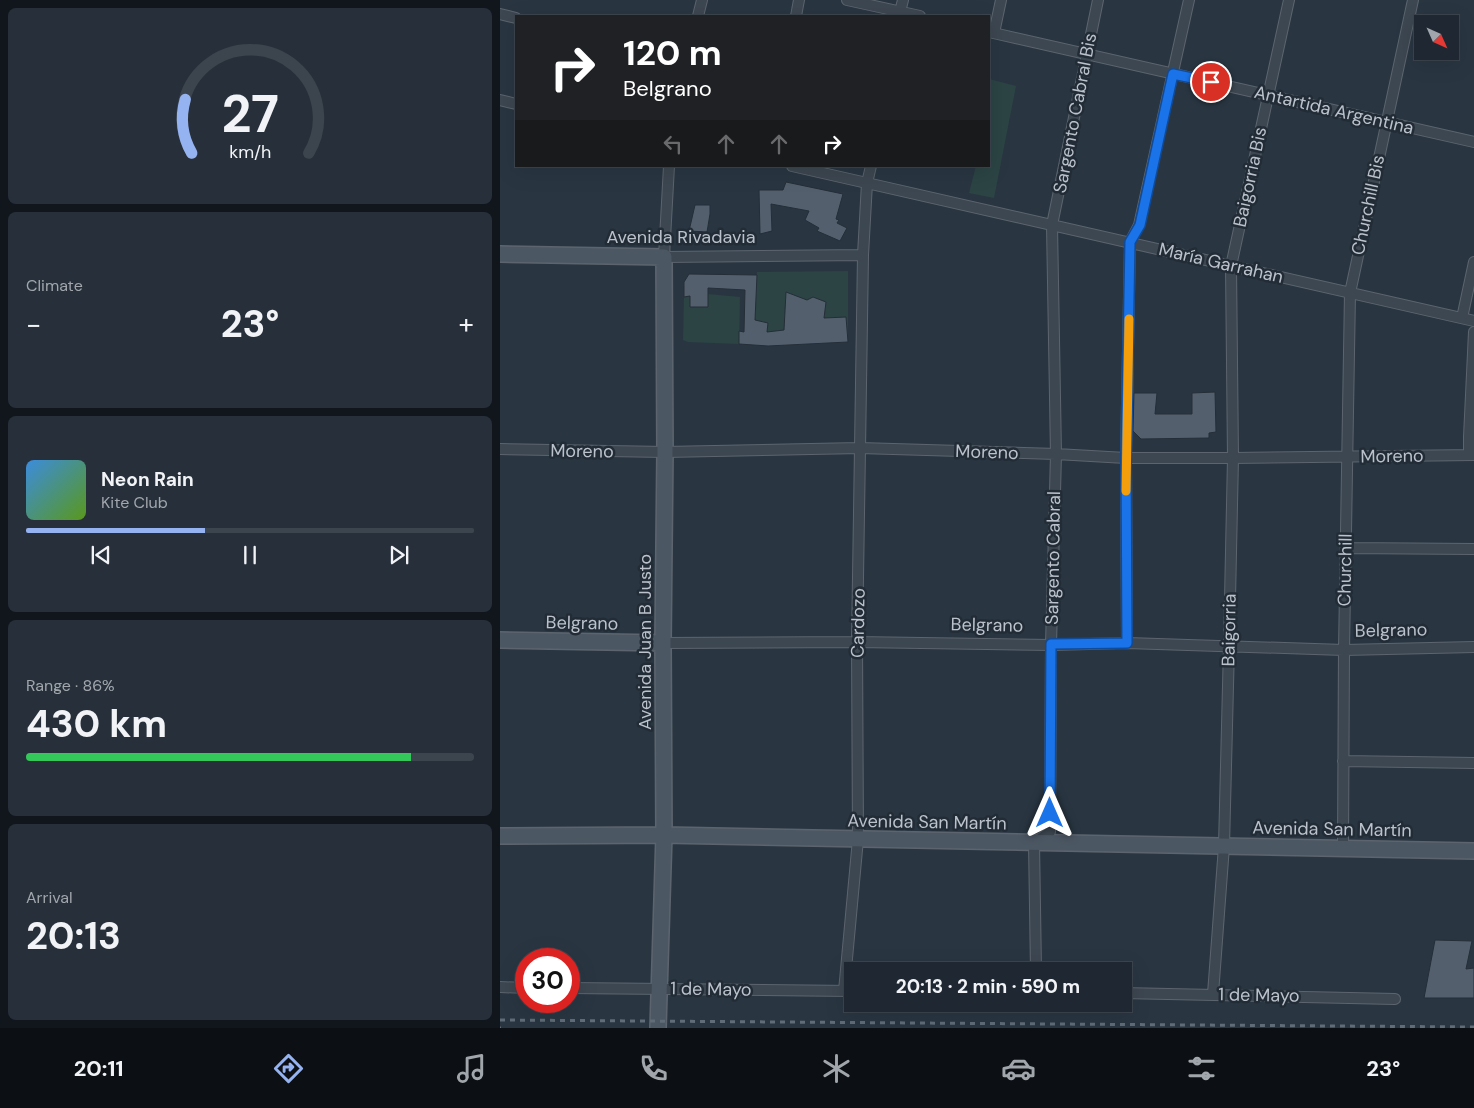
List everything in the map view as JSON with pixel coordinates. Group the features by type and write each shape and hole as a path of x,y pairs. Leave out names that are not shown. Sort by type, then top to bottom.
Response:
{"street":[{"path":"698,15 702,0"},
{"path":"796,15 799,0"},
{"path":"847,0 899,14 903,0"},
{"path":"991,33 1001,0"},
{"name":"Sargento Cabral Bis","path":"1052,225 1098,0"},
{"path":"1127,643 1126,458 1130,242 1140,225 1189,0"},
{"name":"Baigorria Bis","path":"1231,266 1289,0"},
{"name":"Churchill Bis","path":"1350,292 1413,0"},
{"path":"500,14 515,18"},
{"name":"Antartida Argentina","path":"991,33 1474,142"},
{"path":"500,100 515,104"},
{"path":"664,257 669,167"},
{"name":"María Garrahan","path":"796,167 1474,320"},
{"name":"Cardozo","path":"850,962 858,839 857,642 863,255 867,183 871,167"},
{"name":"Sargento Cabral","path":"1034,842 1050,832 1051,644 1056,454 1052,225"},
{"name":"Avenida Rivadavia","path":"500,254 664,257 863,255"},
{"name":"Avenida Juan B Justo","path":"658,1028 664,836 664,257"},
{"path":"1462,318 1474,262"},
{"name":"Baigorria","path":"1213,994 1224,846 1229,646 1233,458 1231,266"},
{"name":"Churchill","path":"1343,848 1350,292"},
{"path":"1472,455 1469,436 1474,332"},
{"name":"Moreno","path":"500,449 665,452 860,448 1126,458 1472,455"},
{"path":"1346,548 1474,549"},
{"name":"Belgrano","path":"500,640 663,643 1127,643 1344,650 1474,647"},
{"path":"1343,761 1474,763"},
{"name":"Avenida San Martín","path":"500,836 664,836 1474,851"},
{"path":"1034,842 1036,962"},
{"path":"500,987 515,988"},
{"name":"1 de Mayo","path":"580,988 844,991"},
{"name":"1 de Mayo","path":"1132,993 1394,999"}],"green space":[{"path":"990,79 1016,86 994,198 969,193 976,167 990,167"},
{"path":"848,271 848,342 754,345 757,272"},
{"path":"708,294 740,297 739,344 688,342 683,340 684,297 690,296 690,307 708,307"}],"building":[{"path":"786,182 843,194 836,219 839,220 837,223 847,228 840,241 817,231 819,228 805,220 809,211 771,204 772,231 760,234 759,190 783,190"},
{"path":"695,205 710,205 707,232 689,231"},
{"path":"689,274 757,275 755,320 768,323 767,332 784,330 786,292 807,300 813,297 826,302 824,318 846,317 848,342 768,346 739,344 739,331 744,332 745,290 708,288 708,307 690,307 690,296 684,297 684,282"},
{"path":"1215,392 1216,432 1209,433 1209,438 1141,439 1133,431 1134,393 1157,393 1155,414 1192,414 1192,393"},
{"path":"1435,940 1472,941 1466,969 1474,968 1474,998 1424,998"}],"railway":[{"path":"500,1020 1474,1027"}],"slow traffic":[{"path":"1126,491 1129,319"}],"route":[{"path":"1050,813 1051,644 1127,643 1126,458 1130,242 1140,225 1173,74 1211,82"}]}
